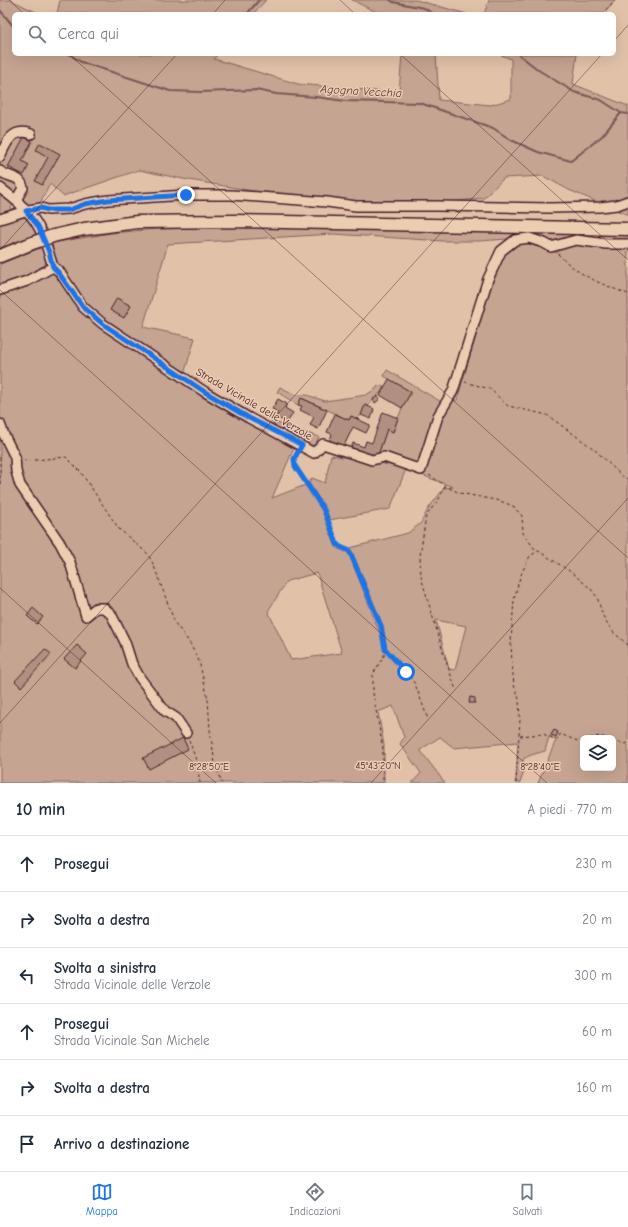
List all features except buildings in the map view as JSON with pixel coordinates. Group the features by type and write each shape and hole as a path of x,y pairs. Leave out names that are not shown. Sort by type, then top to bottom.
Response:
{"main road":[{"path":"0,256 54,236 84,229 137,222 360,223 628,229"}],"street":[{"path":"0,157 10,139 16,133 23,131 31,134"},
{"path":"0,171 4,175 17,177 22,183 23,188 16,200"},
{"path":"0,188 16,200 38,226 49,252 53,267 27,281 0,290"},
{"path":"0,219 41,208 48,210 69,210 85,204 108,200 186,195 231,196 327,202 356,206 600,208 617,205 628,201"},
{"path":"421,470 438,416 453,391 488,279 501,251 515,240 529,238 544,243 550,247 576,240 606,244 628,244"},
{"name":"Strada Vicinale delle Verzole","path":"53,267 83,307 103,324 205,392 249,418 302,445 314,453 323,444 372,460 384,457 421,470"},
{"path":"0,424 15,457 16,471 20,485 60,543 70,562 86,616 96,608 104,608 112,614 125,642 132,664 140,678 165,711 176,718 186,734"}],"path":[{"path":"604,12 615,0"},
{"path":"550,247 566,263 585,277 603,286 628,294"},
{"path":"457,380 490,389 508,406 547,415 594,449 622,476 628,479"},
{"path":"302,445 294,459 295,466 324,510 337,544 350,552 381,626 385,649 384,656 373,674 373,693 383,749 382,783"},
{"path":"0,456 0,486"},
{"path":"15,457 26,461 66,457 80,471 119,528 148,554 154,566 175,623 189,642 200,661 208,699 210,730 215,764 222,783"},
{"path":"421,470 460,493 500,501 513,506 522,516 523,533 534,548 571,572 591,588 597,597 602,616 612,631 628,645"},
{"path":"445,485 439,499 426,516 420,556 422,577 456,690"},
{"path":"516,783 520,736 519,699 514,685 512,666 511,642 514,599 520,577 530,556 538,551"},
{"path":"385,649 415,684 428,719"},
{"path":"186,734 197,763 200,783"},
{"path":"520,736 543,734 556,739 559,738 560,734 580,742"},
{"path":"616,741 628,744"}],"shaded area":[{"path":"0,0 11,0 36,12 12,12 12,56 216,56 214,59 298,84 399,93 402,56 436,56 439,100 491,105 511,99 511,59 504,56 577,56 573,84 628,106 628,215 569,190 543,176 504,178 484,198 449,202 360,201 254,191 139,170 63,196 50,184 37,209 28,210 17,198 9,211 30,221 38,234 0,248"},
{"path":"60,0 266,0 255,12 57,12"},
{"path":"352,0 416,0 460,12 377,12"},
{"path":"489,0 615,0 605,12 485,12"},
{"path":"236,227 592,231 608,235 628,235 628,242 574,237 550,242 524,235 507,239 480,241 443,241 333,234 168,244 143,327 195,338 185,371 176,368 159,358 89,307 56,260 51,243 112,233 157,229"},
{"path":"522,242 558,253 557,248 575,243 628,249 628,783 538,783 556,740 549,737 545,751 523,759 523,774 520,783 515,783 518,742 454,748 440,737 420,750 445,783 412,783 421,773 400,744 404,737 393,706 378,712 384,745 384,783 0,783 0,296 52,273 58,277 81,308 250,423 279,440 283,436 270,424 277,423 319,437 314,446 298,439 272,498 308,484 322,510 337,548 349,553 385,646 383,627 350,548 408,533 421,523 428,509 444,488 453,487 406,469 390,509 329,520 324,508 309,483 312,478 325,483 331,455 397,466 377,458 387,429 393,432 402,408 411,392 384,376 387,370 443,403 457,400 488,295 504,255","holes":["317,573 342,653 291,660 268,611 287,581","436,620 466,626 455,670 449,669"]},
{"path":"43,247 46,260 43,269 26,278 0,288 0,264"},
{"path":"378,385 384,387 381,392 368,406 365,405 361,415 357,419 351,416 349,420 302,398 298,405 277,392 280,387 296,395 307,395 325,401 366,395 377,388"}],"waterway":[{"path":"249,12 259,0"},
{"path":"390,0 393,2 424,8 431,12"},
{"name":"Agogna Vecchia","path":"0,10 12,25"},
{"name":"Agogna Vecchia","path":"72,56 81,62 170,91 201,92 256,90 276,94 345,101 420,103 493,128 511,140 538,152 571,161 602,136 621,113 628,114"},
{"path":"521,56 540,71 574,92 601,100 621,113"}],"route":[{"path":"186,195 108,200 85,204 69,210 48,210 41,208 26,211 38,226 49,252 53,267 70,287 83,307 103,324 205,392 274,432 302,445 295,455 295,466 324,510 337,544 340,547 349,550 381,626 385,649 406,672"}]}
